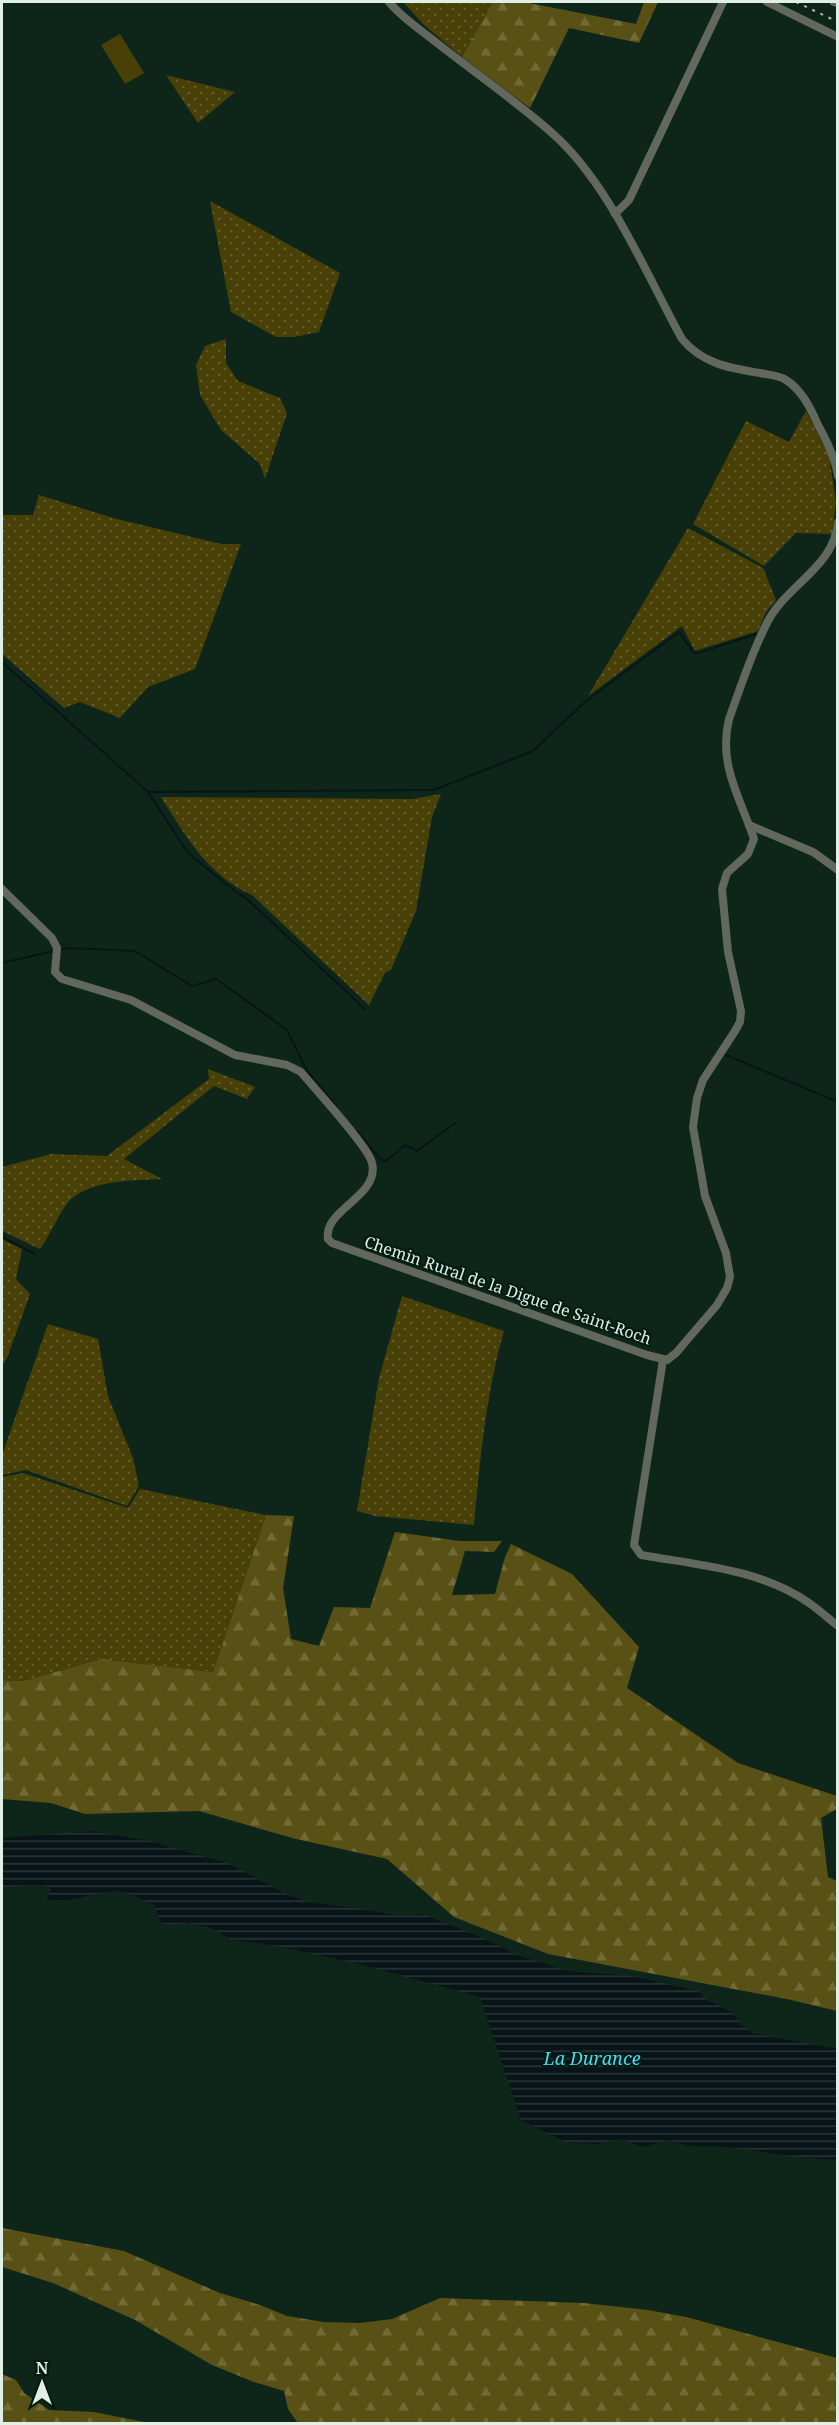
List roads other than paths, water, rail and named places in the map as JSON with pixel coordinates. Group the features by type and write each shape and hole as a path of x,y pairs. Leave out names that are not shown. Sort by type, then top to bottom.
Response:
{"street":[{"path":"389,2 412,23 552,132 576,157 592,177 615,214 682,339 690,348 710,362 776,376 796,388 810,408 828,445 837,476"},
{"path":"615,214 629,200 723,2"},
{"path":"767,2 837,37"},
{"path":"837,522 834,540 821,562 783,601 768,621 729,719 724,742 735,794 754,839 748,854 728,873 722,889 728,952 741,1011 740,1022 703,1080 697,1098 693,1127 705,1196 726,1253 730,1277 727,1288 717,1305 676,1353 665,1360 634,1545 641,1555 743,1573 770,1582 808,1602 837,1626"},
{"path":"749,825 813,852 837,870"},
{"name":"Chemin Rural de la Digue de Saint-Roch","path":"2,890 52,938 57,951 55,972 62,979 132,1000 235,1055 298,1069 361,1144 373,1164 373,1173 367,1187 338,1216 329,1230 328,1239 339,1247 665,1360"}],"water":[{"name":"La Durance","path":"92,1831 149,1841 227,1863 307,1902 400,1916 423,1914 490,1941 517,1955 568,1971 632,1976 698,1991 706,1999 730,2011 742,2025 753,2033 837,2049 837,2160 803,2158 729,2147 689,2146 668,2140 643,2147 622,2139 596,2144 568,2143 521,2120 480,1997 355,1963 271,1945 232,1940 209,1927 189,1923 172,1925 161,1923 154,1905 122,1891 56,1900 47,1899 51,1889 44,1885 2,1887 2,1838"}],"waterway":[{"path":"2,662 148,792 434,790 533,751 586,701 679,632 693,652 698,653 756,634"},
{"path":"148,792 188,853 246,898 365,1009"},
{"path":"60,950 69,948 135,951 192,986 216,979 287,1030 307,1071 336,1106"},
{"path":"2,963 54,951"},
{"path":"726,1055 838,1102"},
{"path":"357,1131 381,1160 386,1161 405,1145 417,1151 455,1123"},
{"path":"2,1237 35,1254"}],"railway":[{"path":"796,2 838,22"}]}
